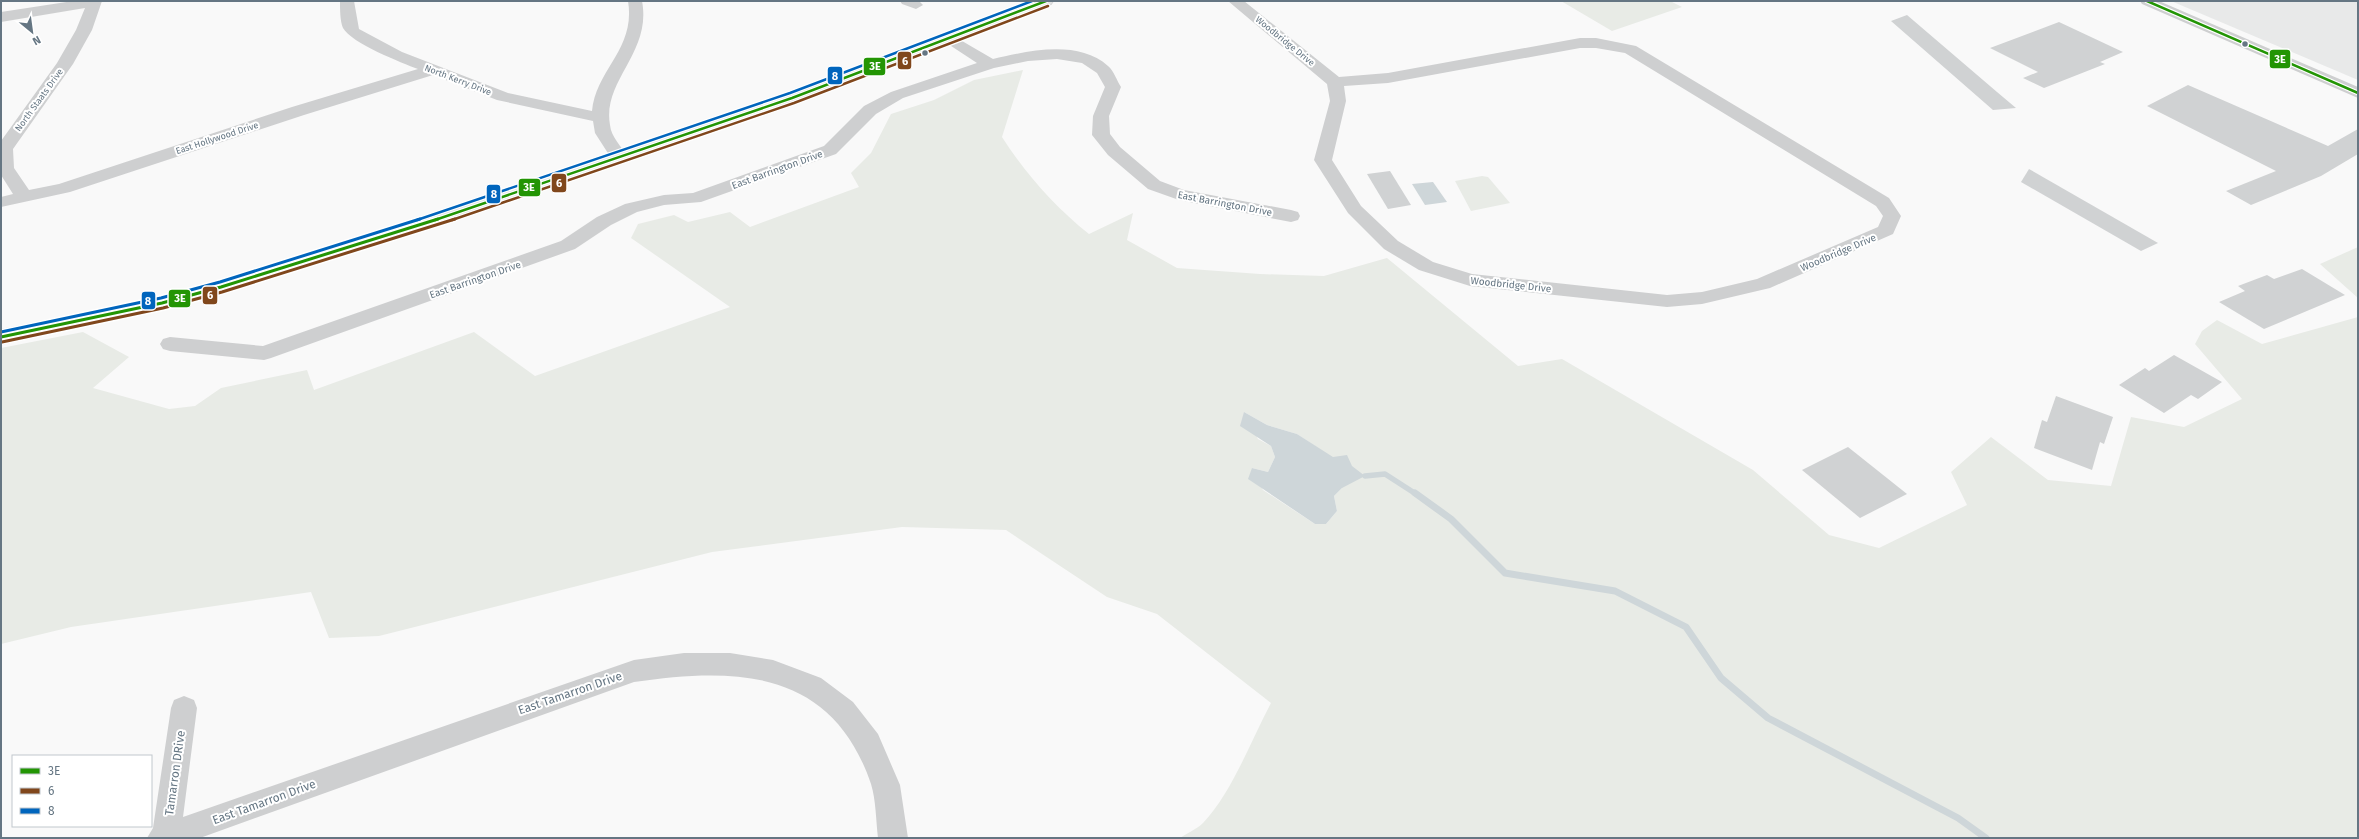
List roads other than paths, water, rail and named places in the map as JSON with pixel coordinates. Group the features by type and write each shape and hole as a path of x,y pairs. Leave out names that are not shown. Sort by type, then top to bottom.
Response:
{"main road":[{"path":"1,337 162,303 446,216 799,96 1046,1"}],"street":[{"name":"North Kerry Drive","path":"347,1 350,27 354,32 365,39 433,70 524,103 600,118"},
{"path":"619,157 601,126 600,118 608,89 635,32 638,16 635,1"},
{"name":"Woodbridge Drive","path":"1235,1 1335,82 1338,101 1323,160 1354,209 1391,245 1426,266 1470,280 1667,301 1702,298 1763,284 1875,236 1886,230 1892,216 1883,202 1630,49 1596,43 1580,43 1388,78 1335,82"},
{"path":"2147,1 2358,93"},
{"path":"1,17 94,2"},
{"name":"North Staats Drive","path":"24,197 5,168 4,149 68,59 84,30 94,2"},
{"path":"950,38 990,64"},
{"name":"East Barrington Drive","path":"170,344 264,353 568,245 604,221 631,208 664,200 695,198 830,150 870,110 898,95 990,64 1028,56 1057,54 1086,59 1103,70 1113,87 1101,116 1101,135 1114,151 1154,185 1179,195 1291,216"},
{"name":"East Hollywood Drive","path":"1,202 64,188 298,111 433,70"},
{"name":"East Tamarron Drive","path":"164,837 199,832 634,671 668,664 723,662 774,670 793,677 831,699 851,717 868,738 878,758 888,787 893,838"},
{"name":"Tamarron DRive","path":"164,837 184,708"}],"waterway":[{"path":"1365,476 1385,474 1416,494"},
{"path":"1415,493 1451,519 1505,573 1615,591 1686,627 1721,678 1768,718 1958,818 1986,838"}]}
